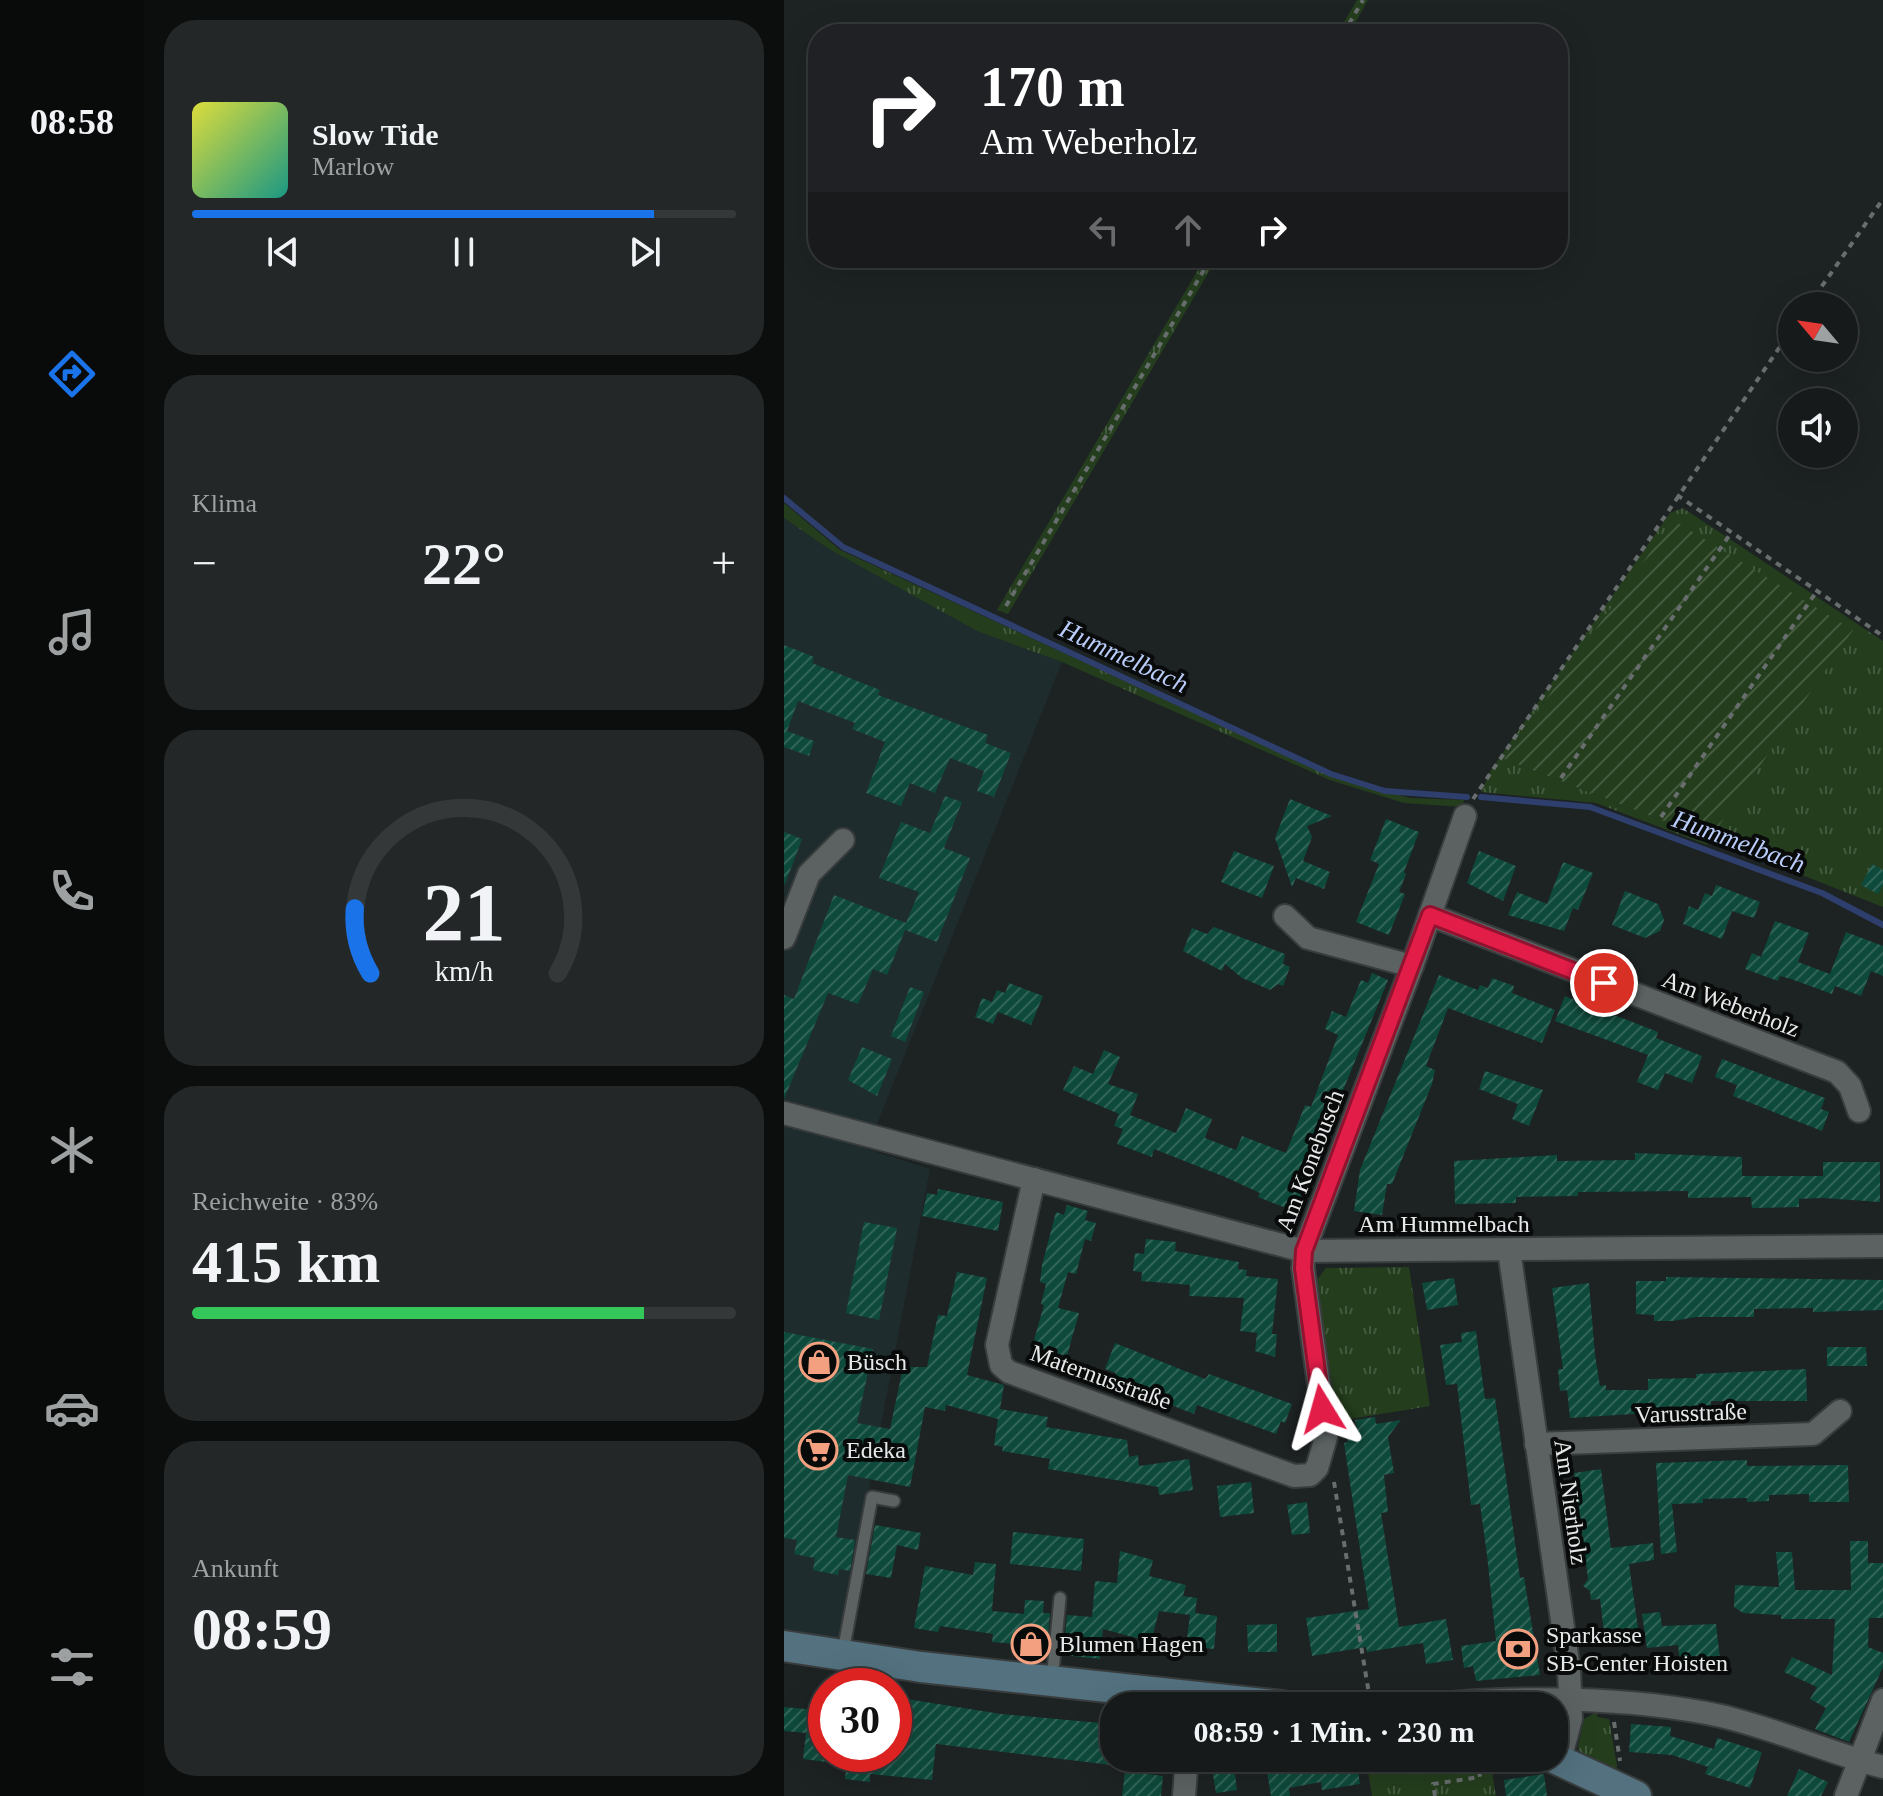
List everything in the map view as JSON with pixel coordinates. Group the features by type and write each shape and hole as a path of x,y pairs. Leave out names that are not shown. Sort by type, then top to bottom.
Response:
{"main road":[{"path":"784,1646 1126,1692"},
{"path":"1568,1764 1631,1793"}],"street":[{"name":"Am Konebusch","path":"1317,1468 1326,1437 1303,1268 1304,1251 1468,809"},
{"path":"784,938 809,874 843,840"},
{"name":"Am Weberholz","path":"1430,915 1837,1072 1850,1086 1859,1111"},
{"path":"1285,916 1308,938 1412,966"},
{"name":"Am Hummelbach","path":"784,1113 1304,1251 1883,1246"},
{"name":"Maternusstraße","path":"1034,1179 997,1345 1001,1365 1009,1372 1294,1476 1304,1477 1317,1468"},
{"name":"Am Nierholz","path":"1509,1250 1571,1701 1568,1737"},
{"name":"Varusstraße","path":"1536,1444 1813,1434 1840,1411"},
{"path":"1846,1796 1883,1700"},
{"path":"1568,1701 1683,1709 1724,1717 1883,1767"},
{"path":"1184,1796 1186,1772"}],"lane":[{"path":"842,1655 872,1497 894,1501"},
{"path":"1052,1682 1060,1598"}],"path":[{"path":"1349,24 1363,0"},
{"path":"1818,292 1883,199"},
{"path":"1006,606 1205,268"},
{"path":"1468,809 1478,785 1778,349"},
{"path":"1677,495 1883,636"},
{"path":"1561,778 1731,533"},
{"path":"1661,817 1817,591"},
{"path":"1317,1468 1333,1480 1340,1509 1369,1692"},
{"path":"1612,1704 1631,1793"},
{"path":"1435,1796 1433,1784 1480,1777 1479,1772"}],"shaded area":[{"path":"784,518 829,549 977,631 1062,662 867,1149 930,1169 840,1638 784,1630"}],"green space":[{"path":"1357,0 1368,0 1355,24 1343,24"},
{"path":"1199,268 1211,268 1008,614 997,610"},
{"path":"784,503 840,550 1331,776 1410,798 1464,800 1462,807 1404,803 1330,780 1062,662 977,631 829,549 784,518"},
{"path":"1683,508 1883,641 1883,907 1711,839 1707,845 1596,803 1481,792 1491,770 1670,513","holes":["1673,521 1852,630 1710,839 1504,759"]},
{"path":"1673,520 1853,630 1710,839 1504,759"},
{"path":"1409,1267 1430,1406 1338,1421 1314,1284 1326,1268"},
{"path":"1598,1711 1597,1717 1609,1719 1617,1766 1615,1774 1580,1757 1578,1747 1584,1719"},
{"path":"1368,1772 1492,1772 1496,1796 1372,1796"}],"building":[{"path":"784,645 814,657 812,663 880,690 878,695 988,735 985,743 1011,753 994,797 977,791 984,771 950,758 935,793 910,783 901,806 866,793 885,742 852,729 855,723 798,701 787,731 814,741 809,756 784,747"},
{"path":"945,796 962,802 944,848 970,858 937,942 905,930 887,975 873,969 858,1004 828,993 784,1099 784,995 794,999 834,895 906,923 919,892 879,878 901,822 930,833"},
{"path":"1290,799 1332,816 1307,826 1312,837 1303,861 1330,872 1324,889 1296,878 1292,887 1275,838"},
{"path":"1386,819 1419,832 1399,892 1405,894 1389,935 1356,922 1379,864 1370,860"},
{"path":"784,832 802,839 785,884 784,884"},
{"path":"1234,851 1274,866 1262,898 1221,882"},
{"path":"1479,851 1516,866 1503,901 1467,883"},
{"path":"1563,862 1593,873 1578,910 1573,908 1564,931 1508,915 1517,892 1547,904"},
{"path":"1872,864 1883,870 1883,885 1878,894 1861,885"},
{"path":"1716,885 1760,902 1754,918 1732,911 1722,939 1683,924 1689,906 1698,910 1705,893 1712,896"},
{"path":"1625,891 1658,904 1664,920 1660,931 1645,938 1612,925"},
{"path":"1775,921 1809,933 1798,962 1830,974 1846,932 1883,946 1883,976 1871,971 1861,996 1835,986 1832,994 1791,979 1780,976 1778,981 1745,969 1752,953 1761,957"},
{"path":"1214,927 1285,954 1283,964 1290,967 1283,986 1278,984 1270,990 1242,978 1225,964 1222,971 1183,951 1192,928 1207,934"},
{"path":"1372,973 1388,980 1294,1211 1258,1197 1260,1193 1225,1177 1154,1149 1152,1157 1117,1144 1123,1129 1114,1126 1119,1114 1063,1090 1074,1066 1093,1074 1104,1050 1120,1057 1108,1084 1138,1094 1130,1115 1176,1133 1186,1108 1212,1119 1205,1138 1236,1150 1242,1136 1286,1153 1305,1105 1311,1107 1338,1035 1325,1029 1332,1011 1346,1017 1361,980 1368,983"},
{"path":"1439,975 1478,990 1480,985 1488,988 1492,978 1514,986 1512,993 1555,1010 1542,1043 1448,1008 1426,1066 1435,1070 1432,1084 1392,1184 1387,1184 1382,1215 1354,1211 1360,1170"},
{"path":"1009,983 1043,996 1031,1025 998,1012 993,1024 975,1017 982,998 992,1002 997,990 1005,993"},
{"path":"910,987 924,992 905,1042 891,1036"},
{"path":"1565,996 1658,1032 1656,1038 1702,1056 1692,1083 1665,1073 1658,1090 1637,1082 1648,1055 1555,1021"},
{"path":"862,1047 892,1059 877,1096 848,1080"},
{"path":"1722,1059 1825,1098 1821,1109 1829,1112 1822,1131 1733,1096 1737,1085 1715,1077"},
{"path":"1485,1071 1543,1090 1529,1126 1512,1119 1518,1104 1479,1089"},
{"path":"1635,1153 1742,1157 1742,1176 1823,1176 1823,1162 1880,1162 1880,1202 1799,1199 1799,1207 1752,1208 1751,1197 1688,1198 1688,1191 1578,1192 1578,1196 1516,1197 1516,1203 1455,1204 1454,1161 1557,1155 1557,1161 1635,1160"},
{"path":"938,1189 1003,1202 998,1231 922,1216 927,1193 937,1195"},
{"path":"1067,1205 1088,1211 1085,1220 1096,1223 1091,1241 1085,1239 1076,1274 1068,1272 1058,1308 1079,1313 1067,1356 1032,1347 1044,1305 1041,1304 1046,1284 1040,1282 1042,1265 1056,1212 1064,1215"},
{"path":"864,1222 897,1228 879,1320 846,1313"},
{"path":"1146,1239 1176,1242 1175,1251 1239,1262 1238,1269 1247,1270 1246,1276 1278,1279 1272,1334 1277,1334 1275,1357 1255,1351 1257,1333 1240,1331 1244,1298 1189,1296 1190,1285 1141,1281 1142,1272 1133,1271 1135,1253 1144,1254"},
{"path":"957,1272 987,1278 967,1375 1004,1385 1000,1409 1048,1417 1046,1427 1127,1440 1129,1457 1138,1455 1139,1466 1189,1459 1193,1490 1159,1495 1158,1487 1048,1469 1050,1459 1002,1451 1003,1447 994,1445 998,1419 946,1405 945,1411 925,1407 910,1487 848,1475 836,1537 855,1540 850,1571 839,1569 838,1575 813,1570 815,1558 794,1554 797,1540 784,1538 784,1332 873,1349 857,1423 890,1429 903,1367 927,1367 938,1315 947,1316"},
{"path":"1666,1277 1883,1280 1883,1310 1813,1312 1813,1308 1754,1309 1754,1317 1696,1317 1673,1321 1654,1321 1654,1315 1636,1314 1636,1281 1666,1281"},
{"path":"1454,1278 1458,1305 1427,1310 1422,1283"},
{"path":"1589,1283 1595,1355 1600,1386 1606,1385 1606,1390 1648,1390 1648,1379 1806,1369 1807,1401 1711,1401 1711,1409 1570,1418 1567,1390 1560,1391 1558,1369 1563,1369 1552,1288"},
{"path":"1476,1331 1485,1399 1495,1398 1520,1578 1524,1577 1540,1675 1476,1681 1473,1666 1464,1668 1461,1646 1496,1641 1487,1555 1480,1504 1471,1505 1457,1384 1446,1385 1440,1345 1462,1342 1461,1333"},
{"path":"1115,1343 1205,1379 1209,1374 1292,1404 1285,1423 1281,1421 1276,1434 1197,1405 1194,1414 1112,1382 1116,1373 1105,1369"},
{"path":"1827,1347 1866,1347 1867,1366 1827,1366"},
{"path":"1375,1417 1376,1424 1401,1420 1388,1437 1394,1473 1384,1475 1388,1512 1381,1513 1399,1627 1446,1619 1453,1660 1426,1664 1423,1643 1367,1652 1366,1647 1312,1656 1306,1618 1369,1609 1344,1443 1348,1442 1346,1431 1357,1429 1355,1420"},
{"path":"1747,1460 1747,1466 1848,1465 1849,1502 1809,1502 1809,1494 1769,1495 1769,1501 1703,1499 1703,1503 1672,1504 1677,1552 1661,1554 1656,1463"},
{"path":"1601,1469 1611,1548 1653,1543 1654,1560 1629,1564 1638,1628 1604,1633 1600,1599 1591,1600 1590,1591 1583,1586 1588,1579 1574,1473"},
{"path":"1251,1482 1254,1513 1220,1517 1217,1486"},
{"path":"1307,1502 1310,1533 1292,1535 1287,1505"},
{"path":"875,1525 921,1533 918,1550 897,1545 891,1578 866,1574"},
{"path":"1013,1532 1084,1539 1081,1571 1010,1564"},
{"path":"1850,1541 1868,1541 1868,1563 1883,1563 1883,1618 1869,1618 1868,1647 1883,1653 1883,1667 1849,1742 1815,1729 1826,1708 1810,1699 1817,1687 1784,1672 1792,1657 1832,1675 1835,1619 1781,1619 1781,1615 1743,1613 1734,1607 1735,1585 1779,1587 1776,1552 1792,1552 1795,1590 1851,1590"},
{"path":"1120,1551 1153,1560 1149,1576 1186,1585 1183,1596 1197,1598 1195,1613 1217,1616 1214,1649 1186,1646 1190,1615 1159,1611 1151,1642 1103,1629 1100,1659 1063,1655 1067,1615 1092,1617 1095,1581 1117,1583"},
{"path":"975,1562 996,1564 992,1611 1024,1614 1025,1600 1044,1601 1043,1613 1050,1613 1047,1647 992,1642 993,1634 940,1626 938,1632 914,1628 925,1566 973,1575"},
{"path":"1660,1612 1662,1626 1716,1624 1720,1659 1680,1663 1678,1645 1647,1648 1642,1614"},
{"path":"1277,1624 1277,1652 1248,1652 1247,1625"},
{"path":"912,1700 1001,1714 1100,1723 1100,1764 936,1744 932,1780 870,1774 870,1782 845,1779 846,1772 912,1772"},
{"path":"784,1707 808,1709 808,1760 803,1759 806,1733 784,1731"},
{"path":"1631,1724 1671,1727 1670,1736 1714,1749 1717,1738 1762,1752 1750,1788 1705,1774 1708,1767 1672,1755 1629,1752"},
{"path":"1799,1769 1828,1782 1821,1796 1787,1796"},
{"path":"1125,1772 1163,1776 1161,1796 1122,1796"},
{"path":"1212,1772 1235,1772 1237,1790 1216,1793"},
{"path":"1267,1772 1358,1772 1360,1784 1322,1790 1321,1782 1289,1788 1290,1796 1271,1796"},
{"path":"1544,1774 1547,1796 1506,1796 1504,1780"}],"waterway":[{"name":"Hummelbach","path":"784,498 843,547 1331,774 1385,791 1467,797"},
{"name":"Hummelbach","path":"1481,797 1590,807 1822,893 1883,925"}],"place":[{"name":"Büsch","path":"819,1362"},
{"name":"Edeka","path":"818,1450"},
{"name":"Blumen Hagen","path":"1031,1644"},
{"name":"Sparkasse SB-Center Hoisten","path":"1518,1649"}],"route":[{"path":"1322,1409 1303,1268 1304,1251 1430,915 1604,983"}]}
